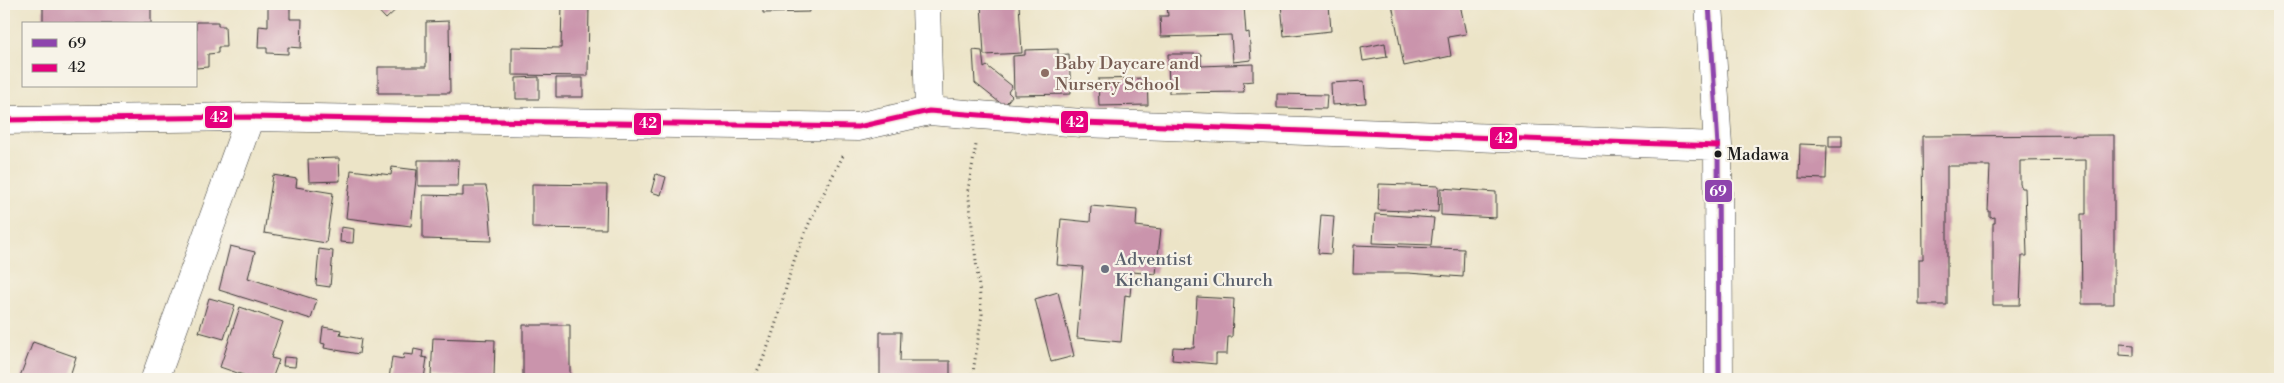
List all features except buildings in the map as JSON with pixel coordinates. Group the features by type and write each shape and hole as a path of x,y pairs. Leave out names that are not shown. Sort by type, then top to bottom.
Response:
{"street":[{"path":"926,4 929,111"},
{"path":"1710,4 1718,146 1718,379"},
{"path":"4,120 250,118 858,127 929,111 1082,123 1718,146"},
{"path":"155,379 250,118"}],"path":[{"path":"972,379 982,314 968,190 981,115"},
{"path":"753,379 759,369 776,321 794,262 824,193 858,127"}],"transit line":[{"name":"69","path":"1709,4 1718,146 1719,379"},
{"name":"42","path":"4,120 250,117 858,127 929,111 1082,123 1718,146"}],"place":[{"name":"Baby Daycare and Nursery School","path":"1045,73"},
{"name":"Madawa","path":"1718,154"},
{"name":"Adventist Kichangani Church","path":"1105,269"}]}
